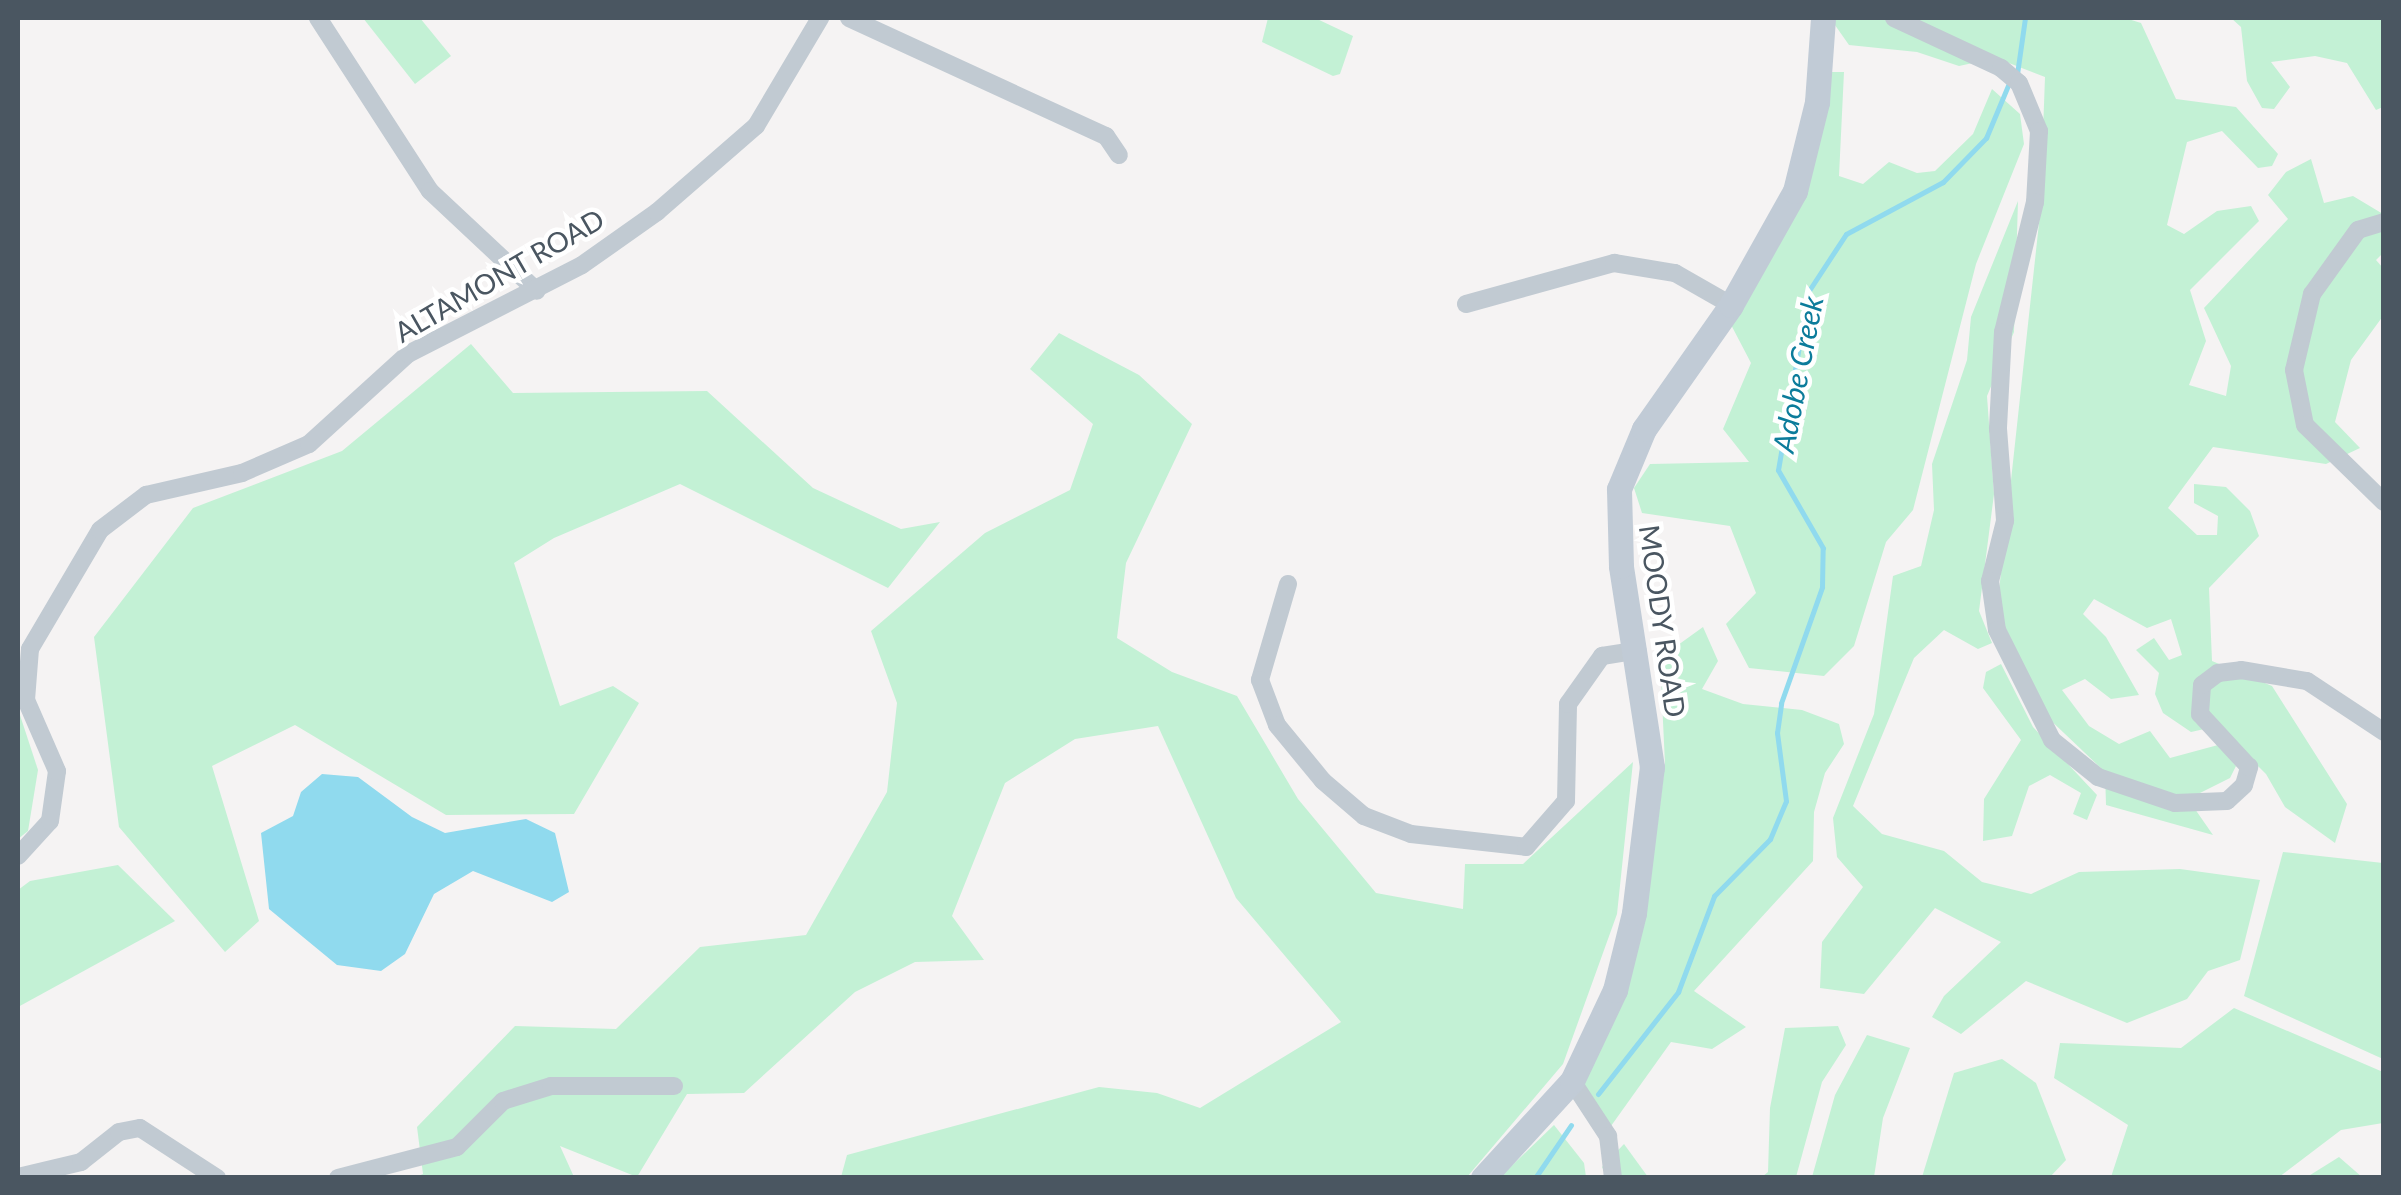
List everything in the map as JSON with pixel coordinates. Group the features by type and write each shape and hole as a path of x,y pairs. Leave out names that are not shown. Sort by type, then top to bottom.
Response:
{"street":[{"path":"318,18 430,191 536,291"},
{"name":"ALTAMONT ROAD","path":"18,856 50,821 57,771 26,700 30,650 100,530 146,496 242,473 309,444 408,354 536,291 657,212 756,126 820,18"},
{"path":"849,18 1106,136 1119,155"},
{"name":"MOODY ROAD","path":"1483,1178 1572,1082 1616,990 1634,913 1652,768 1638,650 1621,566 1619,489 1644,429 1731,306 1796,192 1817,102 1823,18"},
{"path":"1894,18 2001,68 2019,83 2039,131 2035,202 2003,332 1998,429 2006,521 1990,581 1997,630 2052,740 2098,777 2174,803 2228,801 2244,785 2248,767 2200,714 2202,685 2218,673 2241,670 2306,681 2384,732"},
{"path":"2384,222 2358,230 2312,294 2294,370 2305,425 2384,502"},
{"path":"1466,304 1548,276 1614,263 1675,273 1731,306"},
{"path":"1288,584 1260,680 1277,725 1323,781 1364,816 1411,834 1526,847 1566,801 1568,704 1602,656 1638,650"},
{"path":"1572,1082 1608,1136 1613,1178"},
{"path":"338,1178 457,1146 503,1101 551,1086 674,1086"},
{"path":"18,1178 81,1162 120,1132 140,1128 217,1178"}],"green space":[{"path":"363,18 420,18 451,56 415,84"},
{"path":"1268,18 1315,18 1353,36 1340,74 1333,76 1262,42"},
{"path":"1830,18 2125,18 2141,23 2176,99 2236,107 2278,154 2272,166 2258,168 2222,131 2187,142 2167,225 2184,234 2217,211 2251,206 2259,221 2190,290 2206,341 2189,385 2226,396 2231,366 2204,308 2288,219 2268,195 2286,172 2311,159 2324,203 2353,196 2383,214 2383,253 2376,260 2383,268 2383,316 2351,360 2335,422 2360,448 2326,464 2213,447 2168,508 2197,535 2217,535 2218,516 2194,503 2194,484 2226,487 2250,511 2259,536 2209,588 2212,661 2272,686 2347,804 2335,843 2285,807 2266,774 2218,726 2191,732 2163,713 2155,694 2159,673 2136,650 2154,638 2169,660 2182,655 2171,619 2147,628 2094,599 2083,614 2106,637 2139,695 2111,699 2085,679 2062,690 2089,726 2119,744 2150,731 2170,758 2218,745 2236,766 2230,778 2188,799 2213,835 2106,805 2105,772 2044,714 1997,609 2040,214 2045,77 1996,58 1959,66 1917,52 1849,45"},
{"path":"2231,18 2383,18 2383,107 2376,110 2347,63 2315,56 2271,62 2290,87 2274,109 2262,108 2247,81 2241,27"},
{"path":"1825,72 1844,72 1839,176 1863,184 1889,162 1917,173 1935,171 1973,134 1992,89 2020,114 2024,144 1976,264 1913,510 1886,542 1854,646 1824,676 1749,668 1726,624 1756,593 1730,526 1642,513 1634,488 1650,464 1749,462 1723,429 1751,363 1728,319 1756,273"},
{"path":"2018,201 2014,332 1987,396 1994,494 1979,611 1992,643 1978,649 1944,630 1914,658 1853,806 1882,834 1944,851 1982,882 2031,894 2079,872 2180,869 2260,880 2240,960 2208,971 2187,999 2127,1023 2026,981 1961,1034 1932,1017 1944,996 2001,942 1935,908 1864,994 1820,988 1822,942 1863,887 1837,857 1833,818 1874,714 1893,576 1921,566 1934,510 1932,464 1967,360 1971,317"},
{"path":"1059,333 1139,375 1192,424 1126,563 1117,638 1172,672 1237,696 1298,799 1376,893 1463,909 1465,864 1523,864 1633,762 1617,914 1563,1064 1467,1177 841,1177 847,1155 1099,1087 1157,1093 1200,1108 1341,1022 1236,898 1158,726 1075,739 1005,783 952,916 984,960 915,962 855,992 744,1093 687,1094 637,1177 560,1146 574,1177 413,1178 423,1174 417,1127 515,1026 616,1029 700,947 806,935 887,792 897,703 871,631 985,533 1070,490 1093,424 1030,369"},
{"path":"471,344 513,393 707,391 813,488 901,529 940,522 888,588 680,484 554,538 514,563 560,706 613,686 639,703 574,814 446,815 295,725 212,766 259,921 225,952 119,827 94,637 193,508 342,451"},
{"path":"1703,627 1718,661 1702,689 1743,704 1802,710 1839,724 1844,744 1825,773 1814,812 1813,861 1694,991 1746,1027 1712,1049 1671,1042 1601,1140 1579,1088 1647,906 1665,764 1660,658"},
{"path":"2001,664 2033,727 2097,795 2087,820 2073,814 2081,793 2050,775 2029,786 2012,836 1983,841 1984,799 2021,740 1983,688 1986,672"},
{"path":"18,709 38,770 28,831 18,839"},
{"path":"2283,852 2383,863 2383,1059 2244,996"},
{"path":"118,865 175,921 18,1007 18,890 30,881"},
{"path":"2234,1008 2383,1072 2383,1123 2341,1130 2279,1177 2111,1177 2128,1125 2054,1078 2060,1043 2181,1048"},
{"path":"1838,1026 1846,1045 1822,1082 1796,1177 1762,1177 1768,1172 1770,1108 1785,1028"},
{"path":"1867,1035 1910,1048 1883,1118 1874,1177 1812,1177 1835,1095"},
{"path":"2002,1059 2036,1083 2066,1160 2050,1177 1922,1177 1954,1073"},
{"path":"1554,1125 1584,1163 1586,1177 1499,1178"},
{"path":"1624,1144 1648,1177 1607,1177 1602,1167"},
{"path":"2339,1157 2362,1177 2307,1177"}],"water":[{"path":"322,774 358,777 412,817 445,833 526,819 555,833 569,892 552,902 473,871 434,894 405,954 381,971 337,965 269,909 261,833 293,816 301,792"}],"waterway":[{"name":"Adobe Creek","path":"2017,74 2025,18"},
{"name":"Adobe Creek","path":"1598,1094 1678,992 1714,896 1770,839 1786,801 1777,733 1781,703 1822,587 1823,548 1778,470 1808,292 1846,234 1943,182 1986,138 2009,83"},
{"name":"Adobe Creek","path":"1535,1178 1571,1125"}]}
